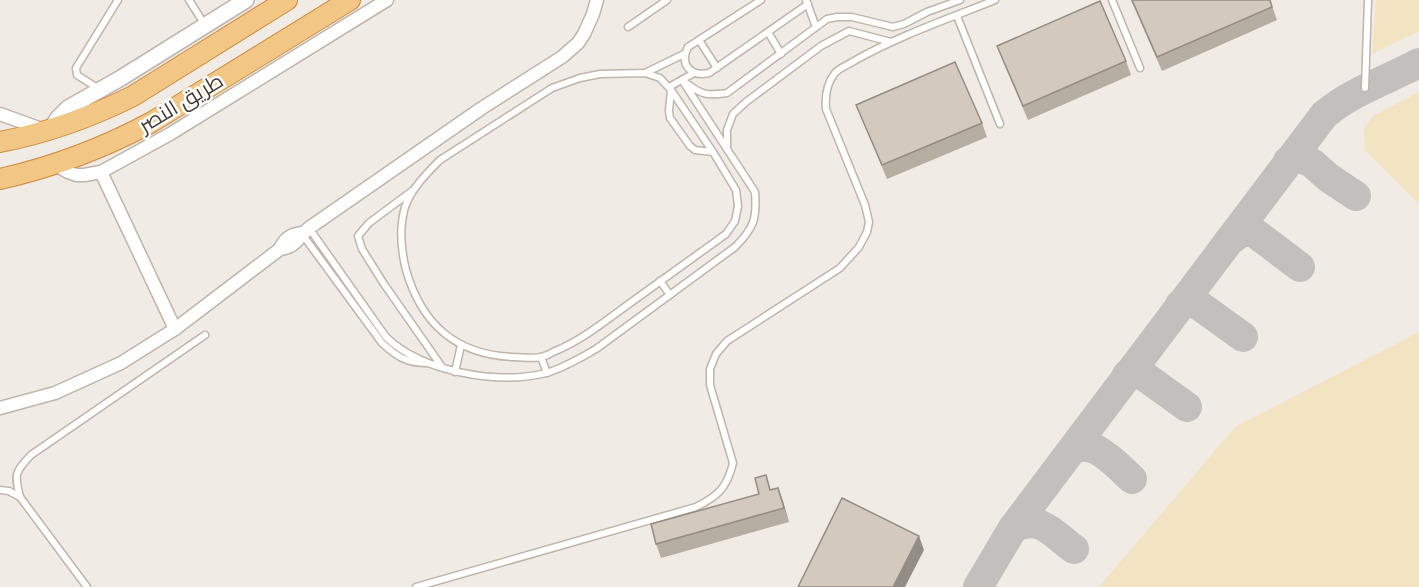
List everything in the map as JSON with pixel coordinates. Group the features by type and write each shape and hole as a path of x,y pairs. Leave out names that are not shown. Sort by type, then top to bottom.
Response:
{"highway":[{"name":"طريق النصر","path":"0,142 48,130 107,109 133,96 287,0"},
{"name":"طريق النصر","path":"0,179 54,164 104,146 152,122 350,0"}],"street":[{"path":"0,114 48,130 68,108 246,0"},
{"path":"54,164 76,175 101,172 170,134 387,0"},
{"path":"0,408 55,393 89,379 121,363 175,329 280,249 294,245 306,231 482,108 562,57 578,43 584,34 597,0"},
{"path":"101,172 175,329"}],"lane":[{"path":"100,90 77,75 76,68 118,0"},
{"path":"189,0 206,26"},
{"path":"628,27 667,0"},
{"path":"645,73 684,54 699,40 761,0"},
{"path":"682,80 706,95 727,93 827,19 837,16 852,17 893,27 960,0"},
{"path":"416,587 696,507 710,500 723,488 730,476 733,463 710,385 710,369 716,354 727,341 840,268 859,247 867,232 865,205 826,109 829,85 835,72 891,42 995,0"},
{"path":"1112,0 1140,68"},
{"path":"1365,88 1368,0"},
{"path":"684,54 688,69 702,75 709,73 807,2 816,27"},
{"path":"957,16 1000,124"},
{"path":"727,148 727,130 733,114 821,46 849,31 891,42"},
{"path":"768,32 781,54"},
{"path":"699,40 717,68"},
{"path":"645,73 660,78 670,89 736,190 738,206 735,221 726,234 605,321 568,345 541,357 496,356 480,352 450,338 434,325 413,293 403,257 401,236 405,207 415,189 440,160 552,88 580,78 600,74 645,73"},
{"path":"670,89 694,73"},
{"path":"306,231 382,343 407,361 429,364 455,372 499,377 521,377 547,373 596,349 735,247 754,223 755,192 682,80"},
{"path":"670,89 670,118 695,150 713,152"},
{"path":"725,173 738,165"},
{"path":"415,189 369,223 358,236 362,249 384,284 443,368"},
{"path":"660,281 670,295"},
{"path":"87,587 20,496 15,479 19,468 31,455 205,335"},
{"path":"455,372 462,345"},
{"path":"541,357 547,373"},
{"path":"0,490 20,496"}],"sand":[{"path":"1376,0 1419,0 1419,31 1372,54"},
{"path":"1419,92 1419,204 1365,150 1364,129 1373,116"},
{"path":"1419,332 1419,587 1099,587 1235,427"}],"building":[{"path":"1132,0 1270,0 1272,7 1157,57"},
{"path":"1100,1 1126,61 1023,106 997,46"},
{"path":"955,62 982,123 882,165 856,105"},
{"path":"766,475 770,490 778,488 784,508 656,544 651,524 759,494 755,478"},
{"path":"842,498 919,536 893,587 798,587"}],"taxiway":[{"path":"978,587 1013,528 1324,115 1358,92 1419,63"},
{"path":"1288,161 1300,158 1312,163 1329,178 1356,196"},
{"path":"1228,242 1243,231 1255,233 1300,267"},
{"path":"1180,305 1191,302 1200,306 1243,337"},
{"path":"1127,375 1144,376 1187,407"},
{"path":"1073,449 1085,447 1099,451 1132,479"},
{"path":"1013,528 1031,523 1039,525 1053,532 1074,549"}]}
